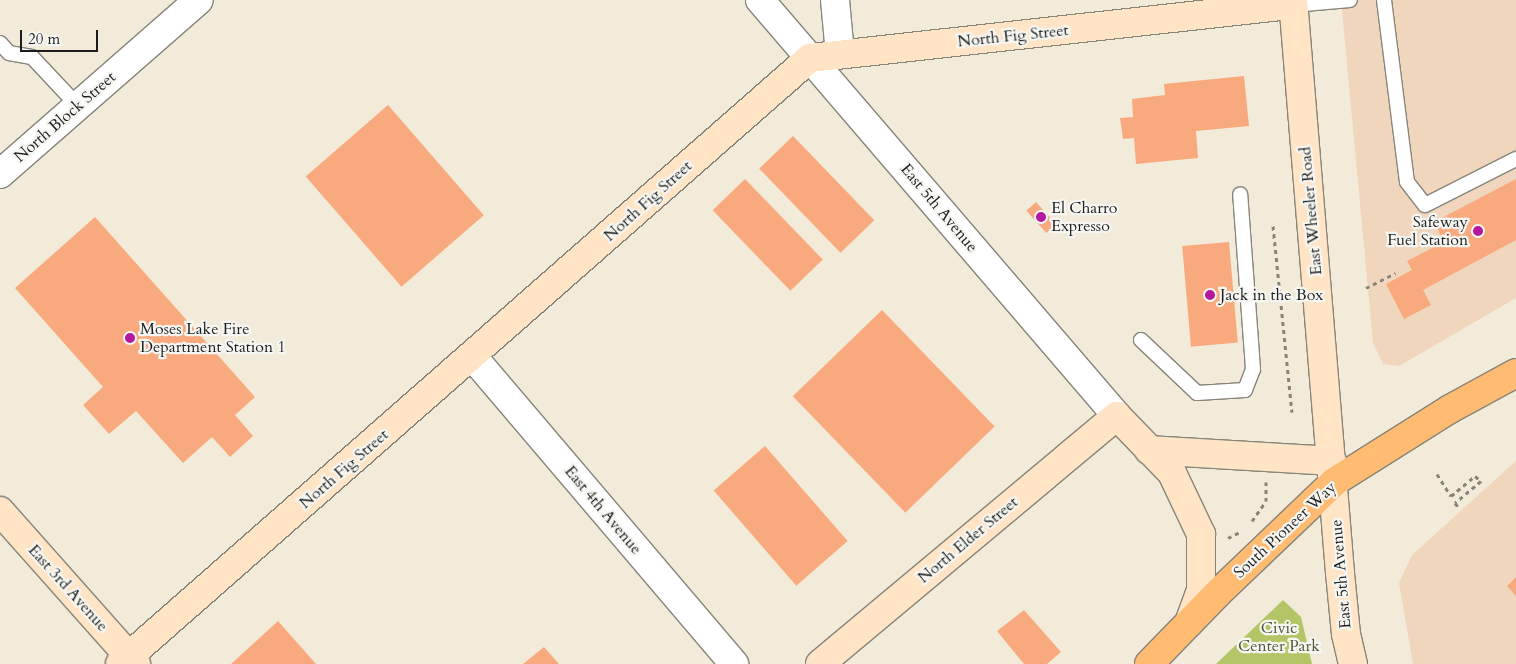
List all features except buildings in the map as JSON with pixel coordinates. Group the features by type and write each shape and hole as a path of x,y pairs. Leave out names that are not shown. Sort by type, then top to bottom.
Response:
{"main road":[{"name":"South Pioneer Way","path":"1150,664 1333,472 1516,373"}],"street":[{"name":"North Block Street","path":"0,174 199,0"},
{"name":"East 5th Avenue","path":"760,0 1117,416"},
{"path":"835,0 840,54"},
{"name":"North Fig Street","path":"129,661 810,58 1293,3"},
{"name":"East Wheeler Road","path":"1293,3 1333,472"},
{"name":"East 4th Avenue","path":"473,357 734,664"},
{"path":"1117,416 1172,473 1200,534 1202,590 1189,623"},
{"name":"North Elder Street","path":"820,664 1117,416"},
{"path":"1150,450 1333,472"},
{"name":"East 5th Avenue","path":"1333,472 1345,626 1353,664"},
{"name":"East 3rd Avenue","path":"0,511 129,661"}],"lane":[{"path":"1293,3 1350,0"},
{"path":"1384,0 1408,182 1425,205 1516,159"},
{"path":"0,43 9,53 32,57 78,106"},
{"path":"1141,340 1197,393 1245,390 1253,369 1240,194"}],"path":[{"path":"1273,226 1292,412"},
{"path":"1366,288 1395,273"},
{"path":"1437,474 1450,496 1475,476 1481,481 1455,504 1458,508"},
{"path":"1224,540 1246,530 1266,500 1267,479"}],"shaded area":[{"path":"1341,0 1516,0 1516,298 1399,366 1383,364 1373,343"},
{"path":"1516,461 1516,664 1413,664 1399,583 1412,555"}],"green space":[{"name":"Civic Center Park","path":"1283,600 1301,617 1312,664 1216,664"}],"place":[{"name":"El Charro Expresso","path":"1041,217"},
{"name":"Safeway Fuel Station","path":"1478,231"},
{"name":"Jack in the Box","path":"1210,295"},
{"name":"Moses Lake Fire Department Station 1","path":"130,338"}]}
